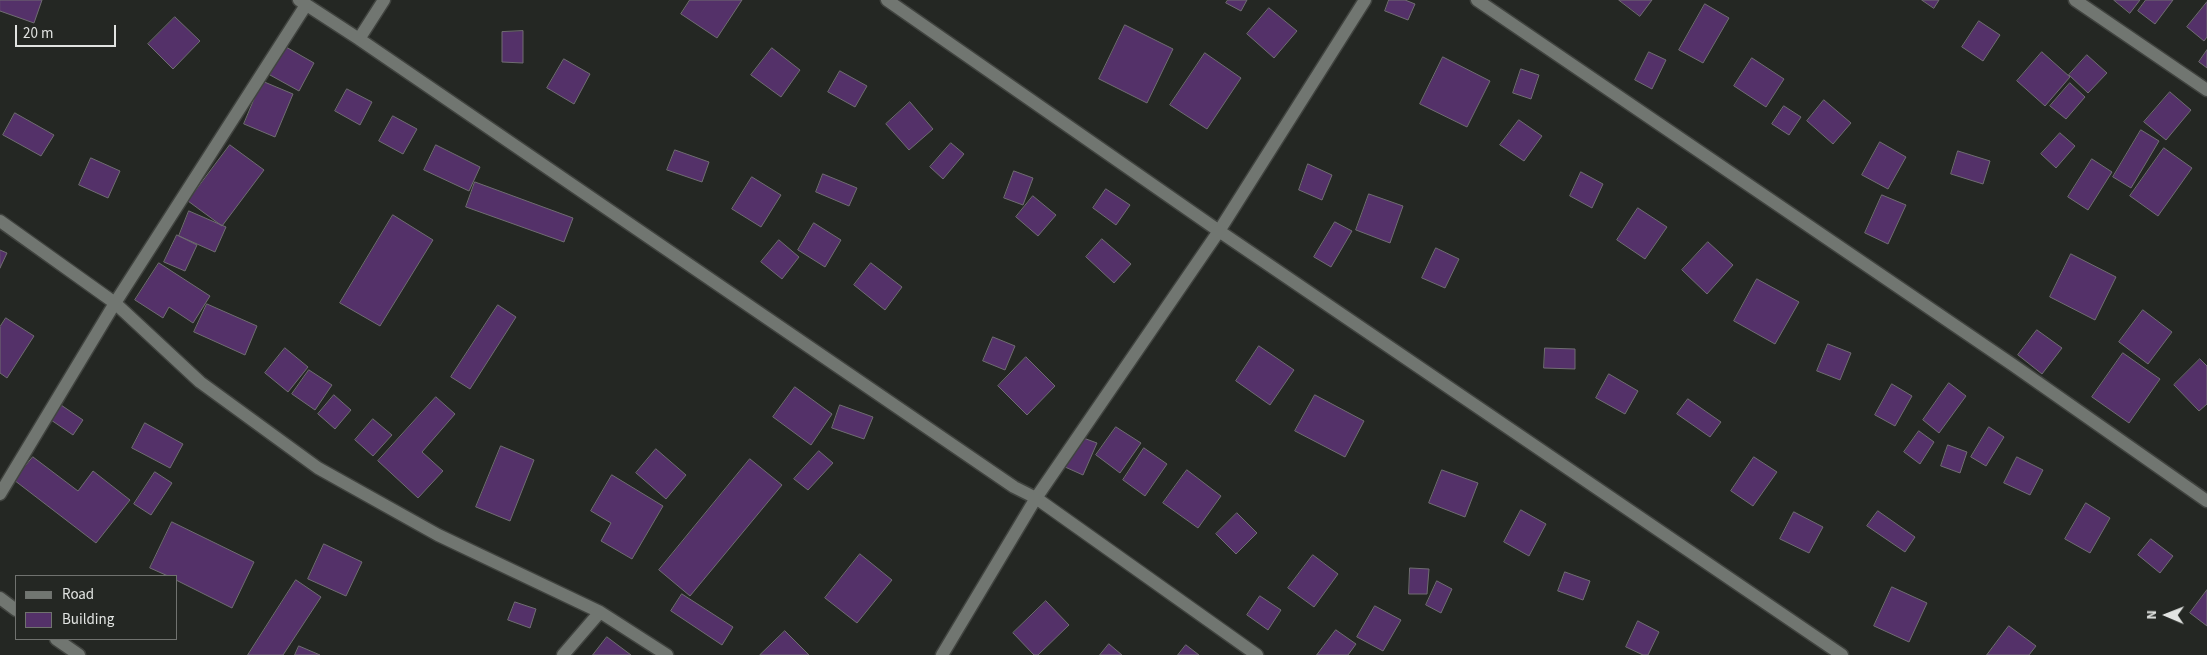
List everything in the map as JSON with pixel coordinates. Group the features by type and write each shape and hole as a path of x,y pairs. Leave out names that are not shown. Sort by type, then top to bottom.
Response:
{"street":[{"path":"359,39 384,0"},
{"path":"887,0 1219,231 1842,655"},
{"path":"942,655 1036,498 1219,231 1366,0"},
{"path":"1477,0 2013,365 2207,500"},
{"path":"2075,0 2207,90"},
{"path":"0,494 115,303 302,2 359,39 1014,487 1036,498 1257,655"},
{"path":"0,221 115,303 200,382 318,468 438,535 600,612 667,655"},
{"path":"0,598 15,609"},
{"path":"563,655 600,612"},
{"path":"57,640 79,655"}],"building":[{"path":"0,0 42,0 34,23 0,11"},
{"path":"690,0 742,0 717,38 681,14"},
{"path":"1228,0 1247,0 1241,11 1226,3"},
{"path":"1389,0 1405,0 1415,4 1408,20 1385,11"},
{"path":"1619,0 1652,0 1640,16"},
{"path":"1922,0 1939,0 1934,8"},
{"path":"2114,0 2140,0 2130,13"},
{"path":"2146,0 2173,0 2155,24 2138,11"},
{"path":"2207,2 2207,37 2204,41 2187,27"},
{"path":"1705,4 1729,18 1703,63 1679,50"},
{"path":"1269,8 1297,31 1274,58 1247,34"},
{"path":"175,17 200,41 173,69 148,44"},
{"path":"1979,21 2000,35 1983,61 1962,47"},
{"path":"1125,25 1173,49 1147,103 1099,79"},
{"path":"523,31 523,63 502,62 502,32"},
{"path":"286,47 314,63 299,91 270,75"},
{"path":"772,48 800,70 781,97 751,75"},
{"path":"2207,50 2207,68 2199,62"},
{"path":"1649,52 1666,60 1652,89 1635,80"},
{"path":"2042,52 2070,77 2045,106 2017,81"},
{"path":"1205,53 1241,78 1207,129 1170,105"},
{"path":"2087,55 2107,73 2088,93 2069,75"},
{"path":"1443,57 1490,81 1467,127 1420,104"},
{"path":"1752,58 1784,79 1766,107 1734,86"},
{"path":"564,59 590,74 574,104 547,88"},
{"path":"1521,69 1539,75 1531,99 1513,93"},
{"path":"840,71 867,86 855,107 828,92"},
{"path":"262,81 293,94 275,137 244,124"},
{"path":"2070,83 2085,97 2066,119 2050,106"},
{"path":"347,89 372,102 360,125 335,111"},
{"path":"2170,92 2191,110 2166,140 2144,122"},
{"path":"1824,100 1851,123 1833,144 1807,121"},
{"path":"910,102 933,129 909,150 886,124"},
{"path":"1784,106 1801,117 1789,135 1772,124"},
{"path":"15,113 54,135 41,156 3,135"},
{"path":"393,116 417,129 403,154 379,141"},
{"path":"1519,120 1542,136 1524,161 1500,145"},
{"path":"2141,130 2159,141 2131,188 2113,177"},
{"path":"2060,133 2075,146 2056,168 2041,154"},
{"path":"1880,142 1906,157 1888,189 1862,175"},
{"path":"951,143 964,154 943,179 930,167"},
{"path":"230,145 264,170 222,226 188,201"},
{"path":"436,145 480,167 469,191 424,170"},
{"path":"2164,148 2192,168 2158,216 2130,196"},
{"path":"675,150 709,162 702,182 667,170"},
{"path":"1958,151 1990,161 1983,184 1951,174"},
{"path":"91,158 120,171 108,198 79,185"},
{"path":"2092,159 2112,172 2088,210 2068,197"},
{"path":"1308,164 1332,175 1322,200 1299,190"},
{"path":"1014,171 1033,178 1023,205 1004,198"},
{"path":"1581,172 1603,184 1592,208 1570,196"},
{"path":"823,174 857,188 849,206 816,192"},
{"path":"752,177 781,195 761,227 732,209"},
{"path":"475,182 573,218 564,242 466,207"},
{"path":"1106,189 1130,205 1116,225 1093,208"},
{"path":"1369,194 1403,206 1390,243 1356,230"},
{"path":"1882,195 1906,205 1888,244 1865,233"},
{"path":"1033,196 1056,215 1038,236 1016,217"},
{"path":"1638,208 1667,227 1645,259 1617,240"},
{"path":"189,211 226,227 215,252 179,236"},
{"path":"393,215 433,240 380,326 340,303"},
{"path":"1335,222 1352,231 1331,267 1314,257"},
{"path":"814,223 841,240 825,267 798,250"},
{"path":"177,235 197,245 185,271 164,262"},
{"path":"1102,239 1131,264 1114,283 1086,257"},
{"path":"779,240 799,257 782,279 761,262"},
{"path":"1708,242 1733,265 1707,294 1682,270"},
{"path":"1436,248 1459,259 1445,288 1422,278"},
{"path":"0,250 7,253 0,268"},
{"path":"2071,254 2116,277 2095,320 2050,297"},
{"path":"159,263 210,296 193,323 169,307 163,318 135,300"},
{"path":"871,263 902,287 885,310 854,285"},
{"path":"1757,279 1799,302 1775,344 1734,321"},
{"path":"207,304 257,326 245,355 194,332"},
{"path":"498,305 516,317 470,389 451,377"},
{"path":"2143,310 2172,332 2148,364 2119,342"},
{"path":"6,318 34,336 7,378 0,373 0,327"},
{"path":"2037,330 2062,348 2042,374 2018,355"},
{"path":"993,337 1015,346 1005,370 983,361"},
{"path":"1828,344 1851,353 1840,380 1817,371"},
{"path":"1259,346 1294,370 1270,405 1236,381"},
{"path":"285,348 308,367 288,392 265,373"},
{"path":"1545,348 1575,349 1575,369 1544,368"},
{"path":"2123,353 2160,379 2129,423 2092,397"},
{"path":"1026,357 1055,386 1027,415 998,386"},
{"path":"2200,359 2207,366 2207,404 2199,411 2174,385"},
{"path":"309,370 332,385 315,410 292,394"},
{"path":"1609,374 1638,391 1625,414 1596,398"},
{"path":"1949,383 1966,396 1939,433 1923,420"},
{"path":"1892,384 1912,396 1895,426 1875,415"},
{"path":"795,387 832,414 811,445 773,417"},
{"path":"334,395 351,410 335,429 318,414"},
{"path":"1315,395 1364,421 1345,457 1295,431"},
{"path":"436,397 455,414 422,452 443,471 418,498 378,461"},
{"path":"1688,399 1721,422 1710,437 1677,414"},
{"path":"61,405 83,420 73,435 51,420"},
{"path":"840,405 873,417 864,439 832,428"},
{"path":"373,419 392,435 373,456 355,440"},
{"path":"145,423 183,444 170,468 132,448"},
{"path":"1116,427 1141,443 1120,473 1096,455"},
{"path":"1989,427 2004,437 1986,466 1971,457"},
{"path":"1919,431 1934,442 1920,464 1904,452"},
{"path":"1078,436 1097,443 1083,475 1065,467"},
{"path":"1948,445 1967,452 1960,473 1941,466"},
{"path":"501,446 534,460 510,521 476,507"},
{"path":"1144,448 1167,464 1145,496 1123,480"},
{"path":"656,449 686,475 666,499 636,473"},
{"path":"819,451 833,463 808,490 794,479"},
{"path":"33,457 78,491 93,471 130,500 96,543 14,480"},
{"path":"1754,457 1777,472 1753,506 1731,491"},
{"path":"2017,457 2043,470 2030,495 2004,483"},
{"path":"750,459 782,485 690,596 659,570"},
{"path":"1187,470 1221,496 1198,528 1163,503"},
{"path":"1442,470 1478,483 1465,517 1429,503"},
{"path":"155,472 172,483 151,515 134,504"},
{"path":"612,475 663,506 632,559 601,541 611,523 591,511"},
{"path":"2086,503 2110,518 2090,553 2065,539"},
{"path":"1521,510 1546,524 1529,556 1504,542"},
{"path":"1878,511 1915,537 1905,552 1867,526"},
{"path":"1794,512 1823,527 1809,553 1780,539"},
{"path":"1237,513 1257,533 1236,554 1216,534"},
{"path":"172,522 254,562 232,608 178,581 178,575 166,575 150,568"},
{"path":"2151,539 2173,556 2160,573 2138,555"},
{"path":"324,544 362,562 346,596 308,579"},
{"path":"860,554 892,580 857,623 825,598"},
{"path":"1313,555 1338,574 1314,607 1288,588"},
{"path":"1410,568 1429,569 1427,594 1409,594"},
{"path":"1565,572 1590,581 1583,600 1558,591"},
{"path":"296,580 321,597 283,655 248,655"},
{"path":"1437,581 1452,589 1441,613 1426,605"},
{"path":"1892,587 1927,603 1909,642 1874,626"},
{"path":"2207,590 2207,626 2190,613"},
{"path":"682,594 733,627 722,645 671,611"},
{"path":"1260,596 1281,610 1268,630 1247,615"},
{"path":"1046,601 1069,625 1038,655 1034,655 1013,633"},
{"path":"515,602 536,609 530,628 508,620"},
{"path":"1375,606 1401,620 1383,651 1357,637"},
{"path":"1638,621 1659,632 1648,655 1643,655 1626,647"},
{"path":"2009,626 2036,646 2029,655 1987,655"},
{"path":"1336,630 1356,644 1348,655 1317,655"},
{"path":"785,631 809,655 760,655"},
{"path":"607,637 631,655 593,655"},
{"path":"1109,644 1122,655 1100,655"},
{"path":"1186,645 1199,655 1178,655"},
{"path":"299,646 320,655 295,655"}]}
